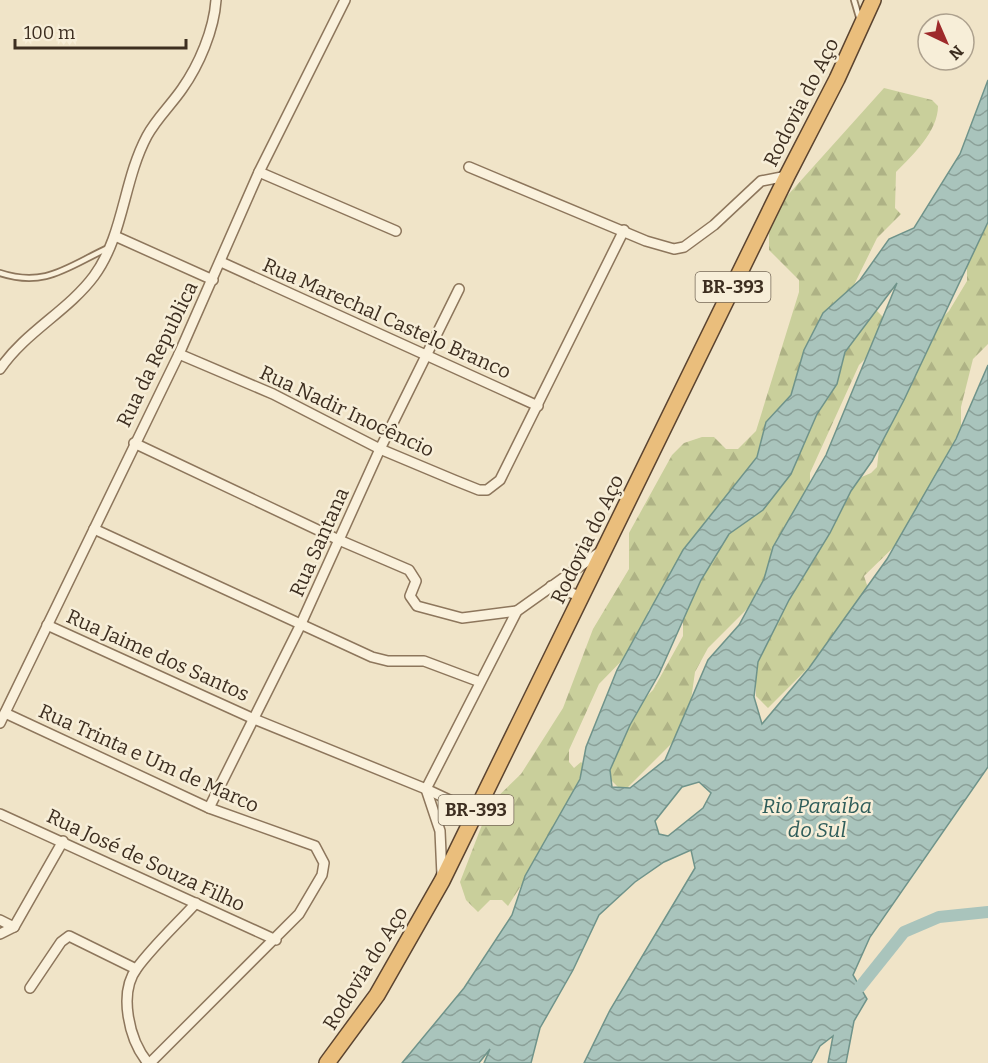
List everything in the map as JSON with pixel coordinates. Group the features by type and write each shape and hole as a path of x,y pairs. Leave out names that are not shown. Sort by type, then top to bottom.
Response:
{"highway":[{"name":"Rodovia do Aço","path":"327,1063 377,995 442,882 875,0"}],"street":[{"path":"0,369 20,346 92,279 115,236 146,138 182,89 199,59 216,0"},
{"name":"Rua da Republica","path":"0,723 179,354 259,172 345,0"},
{"path":"470,167 664,247 684,247 714,225 761,181 787,176"},
{"path":"259,172 396,231"},
{"path":"538,406 624,230"},
{"path":"115,236 213,280"},
{"name":"Rua Marechal Castelo Branco","path":"221,262 538,406"},
{"name":"Rua Santana","path":"209,808 300,627 381,449 459,289"},
{"name":"Rua Nadir Inocêncio","path":"179,354 273,394 381,449 479,490 487,489 500,480 538,406"},
{"path":"134,443 339,540 409,570 416,581 410,596 417,606 462,618 517,611"},
{"path":"94,529 300,627 380,660 424,661 480,682"},
{"path":"442,882 440,831 426,789 517,611 608,546"},
{"path":"550,586 583,597"},
{"name":"Rua Jaime dos Santos","path":"47,625 254,719 426,789 475,812"},
{"name":"Rua Trinta e Um de Marco","path":"4,713 209,808 308,844 319,851 324,862 314,891 299,914 276,940 149,1063"},
{"name":"Rua José de Souza Filho","path":"0,814 276,940"},
{"path":"0,934 14,927 63,841"},
{"path":"149,1063 140,1051 129,1018 128,991 136,969 196,903"},
{"path":"0,920 14,927"},
{"path":"30,988 61,942 69,936 136,969"}],"lane":[{"path":"854,0 862,25"},
{"path":"0,273 22,280 35,280 110,247"}],"green space":[{"path":"884,88 932,100 938,106 937,115 923,142 896,172 895,208 901,214 877,238 853,287 889,323 889,335 859,365 810,473 810,485 829,491 871,473 877,467 883,413 919,341 949,311 967,281 967,269 956,257 988,212 988,344 973,359 961,407 961,431 901,540 864,576 870,594 828,648 768,708 756,696 756,636 762,594 708,648 695,672 689,714 677,738 623,792 605,774 611,732 653,690 683,636 683,623 678,605 659,599 648,611 653,617 641,641 599,684 569,750 569,762 574,768 581,762 593,774 508,906 502,900 490,900 478,912 466,900 460,882 490,804 521,774 563,708 593,629 629,569 629,533 672,455 684,443 702,437 714,437 726,449 738,449 756,431 799,292 799,280 769,250 769,226 787,196"}],"water":[{"name":"Rio Paraíba do Sul","path":"988,80 988,222 904,400 872,461 851,491 830,533 789,600 758,662 754,697 762,724 809,668 887,559 956,439 988,365 988,767 870,937 853,975 867,999 854,1021 846,1063 828,1063 833,1036 820,1046 811,1063 584,1063 610,1010 695,868 691,850 664,862 635,882 599,915 573,970 540,1028 531,1063 484,1063 490,1049 479,1063 402,1063 464,988 512,915 525,876 580,779 586,747 617,670 683,550 757,457 766,422 791,395 804,350 823,313 860,280 889,239 914,228 960,154","holes":["897,283 826,455 773,547 764,579 739,625 708,660 665,760 630,788 612,787 610,770 630,725 659,674 701,580 729,534 763,510 791,474 817,414 837,384 845,352","699,782 711,793 703,808 668,836 659,834 655,821 682,787"]}],"waterway":[{"path":"860,987 904,932 939,917 988,912"}]}
